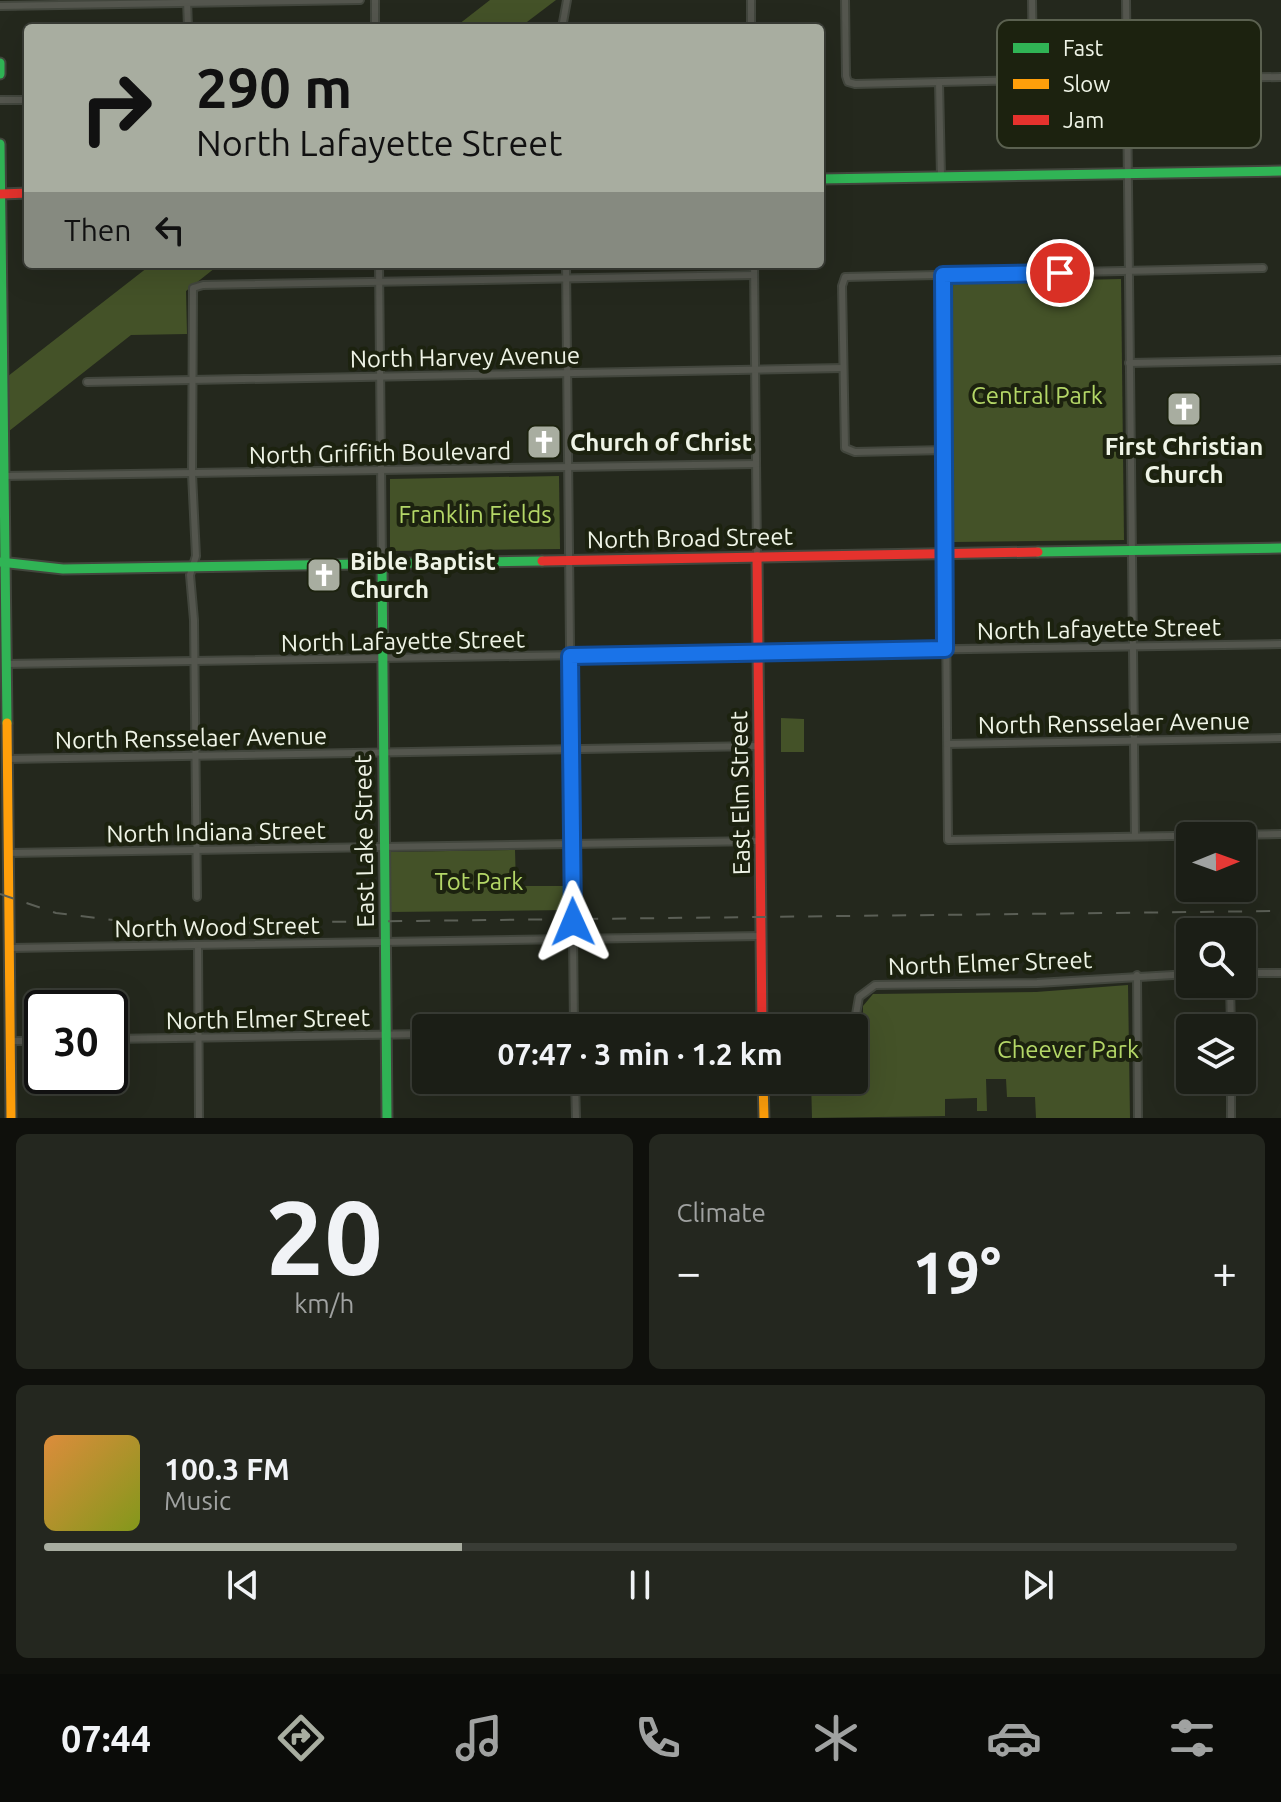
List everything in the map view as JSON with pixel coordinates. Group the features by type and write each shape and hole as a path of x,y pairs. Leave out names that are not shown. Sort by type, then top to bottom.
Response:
{"street":[{"path":"0,6 360,0"},
{"path":"375,0 375,24"},
{"path":"563,24 567,0"},
{"path":"751,0 751,24"},
{"path":"845,0 848,82 997,80"},
{"path":"1032,0 1032,20"},
{"path":"1126,0 1126,20"},
{"path":"187,1 188,24"},
{"path":"0,63 0,74"},
{"path":"1261,77 1281,77"},
{"path":"939,82 941,177"},
{"path":"0,100 24,100"},
{"path":"0,144 3,652 6,664 4,748 7,759 9,853 11,1118"},
{"path":"1128,148 1135,836"},
{"path":"824,179 1281,171"},
{"path":"1,194 24,193"},
{"path":"379,268 382,563"},
{"path":"566,268 574,1014"},
{"path":"754,268 757,557"},
{"path":"946,450 847,451 843,279 853,275 1263,268"},
{"path":"197,897 192,615 196,556 192,474 191,298 194,287 754,275"},
{"path":"943,275 948,840 1281,834"},
{"path":"1129,363 1281,360"},
{"name":"North Harvey Avenue","path":"87,382 843,368"},
{"name":"North Griffith Boulevard","path":"4,476 756,464"},
{"name":"North Broad Street","path":"2,562 63,569 1281,548"},
{"name":"East Elm Street","path":"757,557 762,1014"},
{"name":"East Lake Street","path":"382,563 387,1118"},
{"name":"North Lafayette Street","path":"6,664 1281,644"},
{"name":"North Rensselaer Avenue","path":"948,744 1281,738"},
{"name":"North Rensselaer Avenue","path":"7,759 759,746"},
{"name":"North Indiana Street","path":"9,853 760,841"},
{"name":"North Wood Street","path":"10,948 761,936"},
{"path":"198,945 199,1118"},
{"path":"1256,973 1281,973"},
{"name":"North Elmer Street","path":"856,1014 859,997 875,985 1037,983 1176,974"},
{"path":"1137,975 1138,1118"},
{"name":"North Elmer Street","path":"128,1039 412,1034"},
{"path":"11,1041 24,1041"},
{"path":"575,1094 576,1118"},
{"path":"763,1094 764,1118"},
{"path":"1231,1094 1231,1118"}],"green space":[{"path":"490,0 556,0 524,24 459,24"},
{"path":"147,268 215,268 186,291 187,334 131,335 4,435 3,380"},
{"name":"Central Park","path":"1121,279 1124,540 953,542 950,283"},
{"name":"Franklin Fields","path":"559,476 560,549 390,551 390,479"},
{"path":"781,718 804,719 804,752 781,752"},
{"name":"Tot Park","path":"515,850 516,886 567,886 569,910 389,912 388,852"},
{"name":"Cheever Park","path":"1128,985 1130,1118 1036,1118 1035,1097 1007,1097 1006,1079 986,1079 987,1111 977,1111 977,1098 945,1099 945,1116 812,1118 811,1094 868,1094 868,1014 863,1014 863,1006 873,994 1036,992"}],"railway":[{"path":"0,894 56,913 146,924 1281,911"}],"traffic: fast":[{"path":"0,63 0,74"},
{"path":"0,144 7,723"},
{"path":"824,179 1281,171"},
{"path":"1038,552 1281,548"},
{"path":"0,562 63,569 542,561"},
{"path":"382,563 387,1118"}],"traffic: slow":[{"path":"7,723 11,1118"},
{"path":"763,1094 764,1118"}],"traffic: jam":[{"path":"1,194 24,193"},
{"path":"542,561 1038,552"},
{"path":"757,557 762,1014"}],"place":[{"name":"First Christian Church","path":"1184,409"},
{"name":"Church of Christ","path":"544,442"},
{"name":"Bible Baptist Church","path":"324,575"}],"route":[{"path":"573,922 570,656 945,649 943,275 1060,273"}]}
